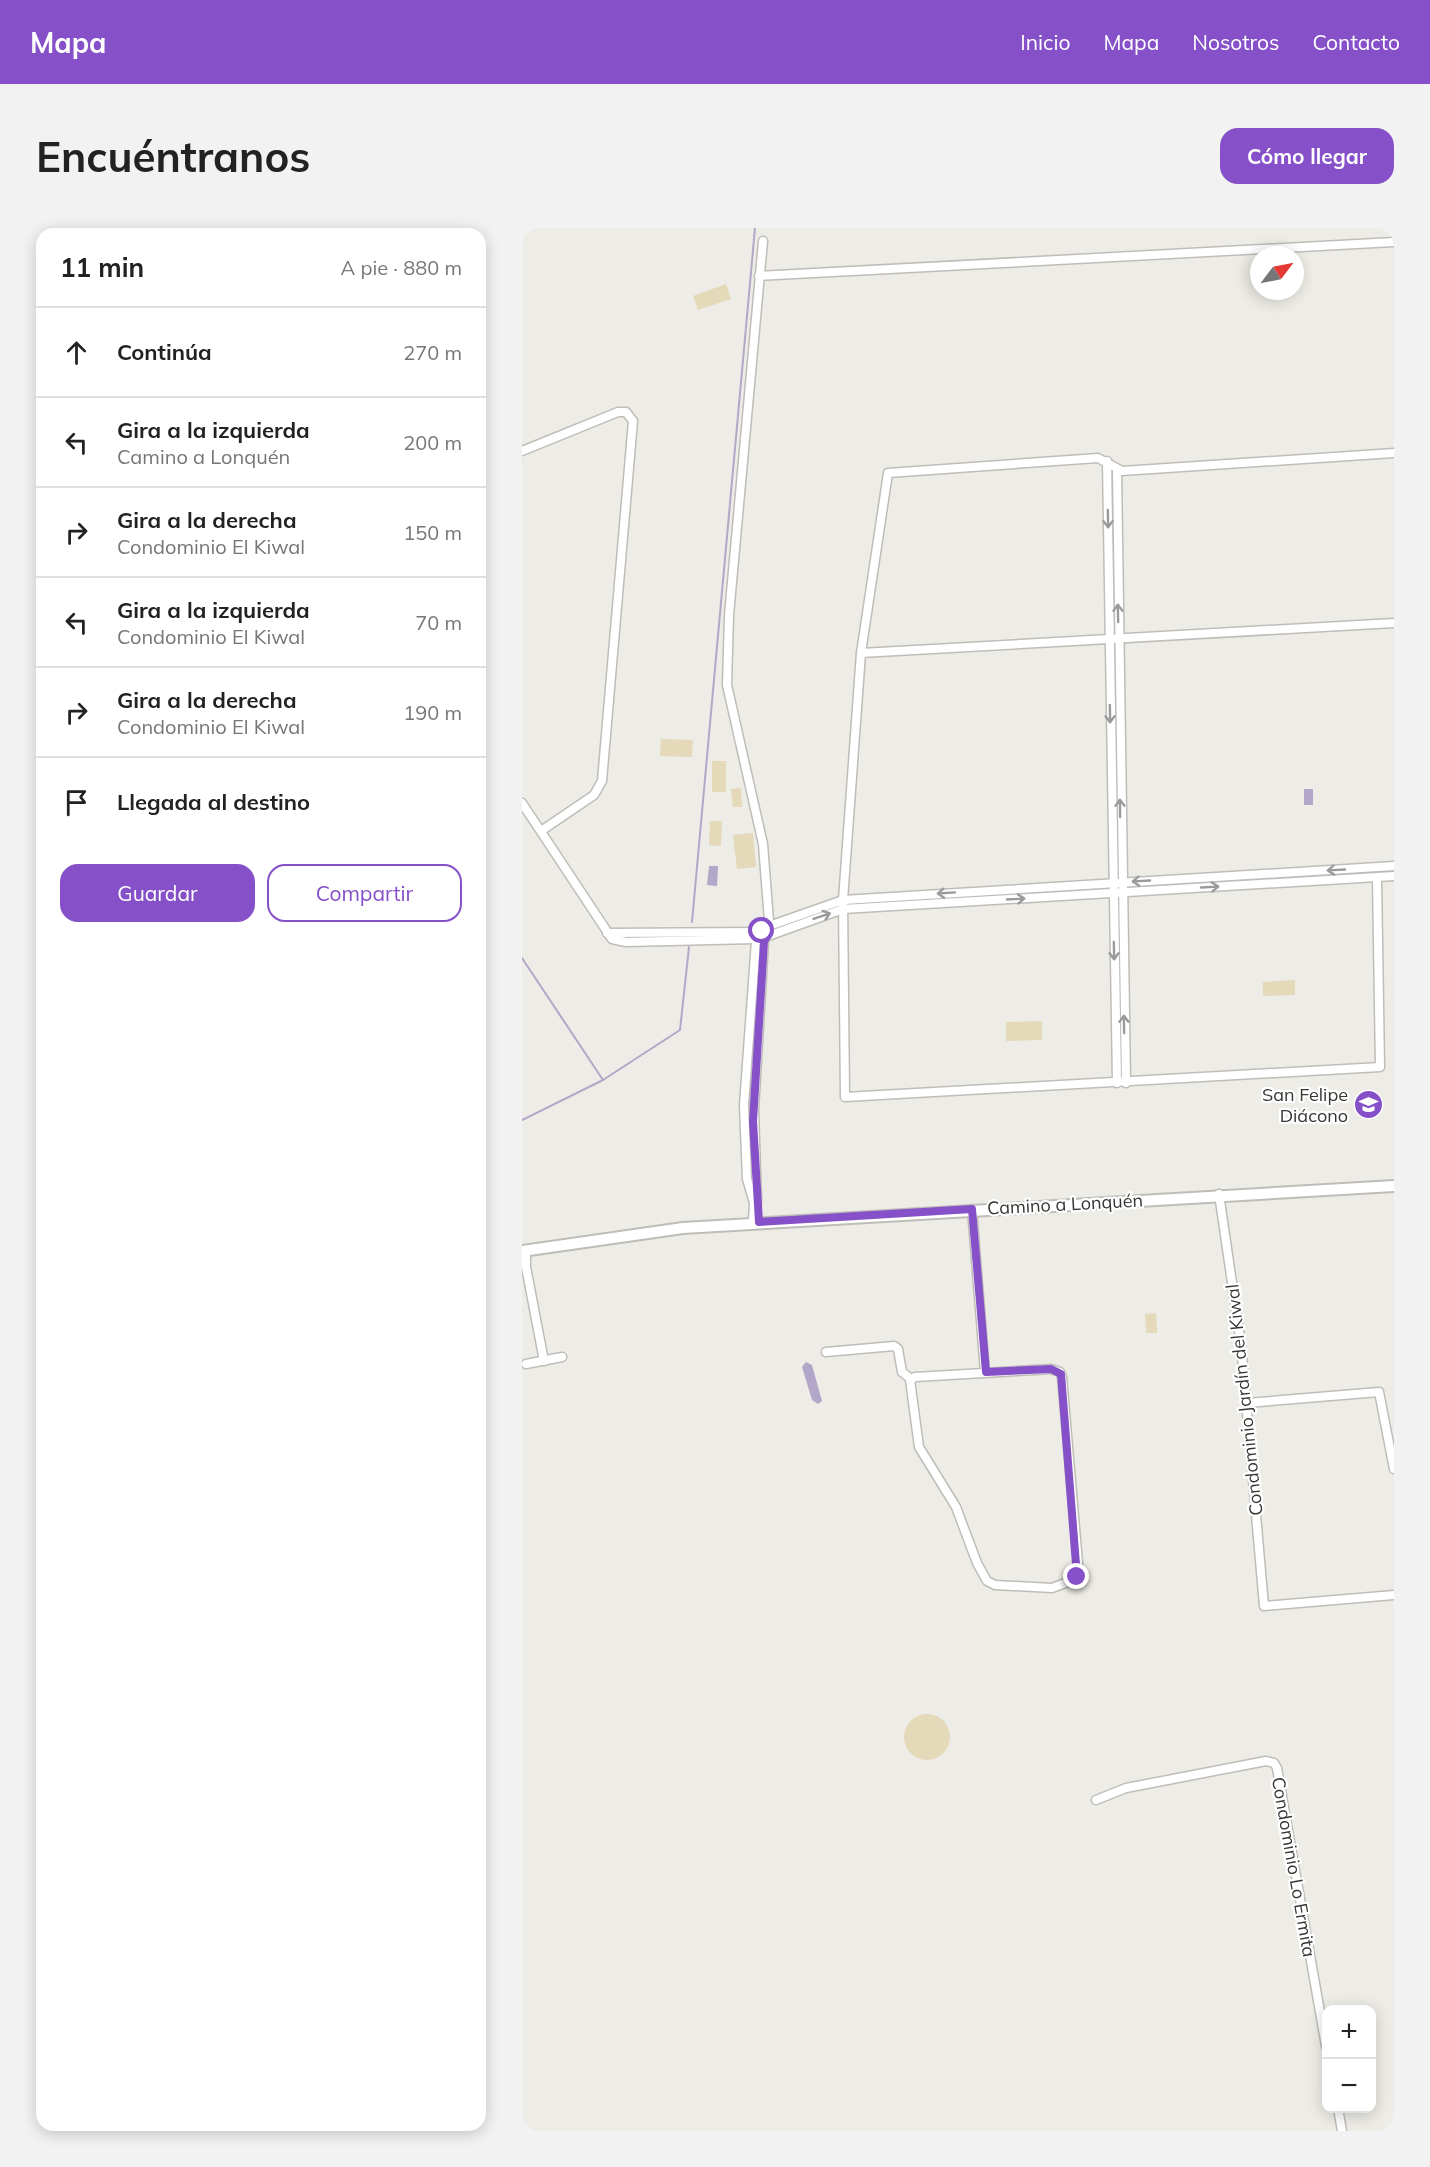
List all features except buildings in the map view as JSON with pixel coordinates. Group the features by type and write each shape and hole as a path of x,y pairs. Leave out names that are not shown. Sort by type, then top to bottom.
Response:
{"main road":[{"name":"Camino a Lonquén","path":"523,1247 670,1229 1219,1194 1394,1186"}],"street":[{"path":"756,1223 753,1121 763,935 763,844 731,707 727,667 729,615 763,241"},
{"path":"759,276 1394,242"},
{"path":"522,451 618,412 626,412 633,421 602,781 594,795 541,831"},
{"path":"1377,878 1380,1067 846,1097 843,904 861,653 888,473 1087,459 1107,461 1117,470 1394,453"},
{"path":"1107,461 1114,640 1121,1083"},
{"path":"1114,640 1117,470"},
{"path":"861,653 1394,623"},
{"path":"522,803 607,933 616,942 763,935 843,904 1117,883 1394,866"},
{"path":"843,904 1117,893 1394,876"},
{"name":"Condominio Jardín del Kiwal","path":"1219,1194 1247,1403 1264,1606 1394,1595"},
{"path":"972,1209 986,1372"},
{"path":"523,1247 544,1361"},
{"path":"826,1352 894,1346 898,1348 902,1372 911,1379 1051,1369 1061,1374 1079,1570 1076,1579 1047,1589 994,1585 985,1579 958,1512 919,1447 911,1379"},
{"path":"525,1364 562,1357"},
{"path":"1247,1403 1379,1392 1394,1469"},
{"name":"Condominio Lo Ermita","path":"1096,1800 1108,1793 1126,1788 1266,1761 1274,1763 1277,1768 1322,2023"},
{"path":"1339,2113 1342,2131"}],"shaded area":[{"path":"726,284 731,299 698,310 693,296"},
{"path":"661,739 693,740 692,757 660,756"},
{"path":"712,761 726,761 726,792 712,792"},
{"path":"741,788 742,807 733,807 731,789"},
{"path":"1304,789 1313,789 1313,805 1304,805"},
{"path":"710,821 722,821 721,846 709,845"},
{"path":"753,833 756,867 737,869 733,835"},
{"path":"709,866 718,866 717,886 707,885"},
{"path":"1295,980 1295,995 1263,996 1263,982"},
{"path":"1042,1021 1042,1040 1006,1041 1006,1022"},
{"path":"1156,1313 1157,1333 1146,1333 1145,1314"},
{"path":"806,1362 812,1365 822,1401 818,1404 812,1400 802,1367"},
{"path":"927,1714 943,1721 950,1737 943,1753 927,1760 911,1753 904,1737 911,1721"}],"waterway":[{"path":"692,922 755,228"},
{"path":"522,1120 603,1080 680,1030 689,947"},
{"path":"522,958 603,1080"}],"place":[{"name":"San Felipe Diácono","path":"1369,1104"}],"route":[{"path":"762,931 767,936 764,942 753,1121 759,1222 972,1209 986,1372 1051,1369 1061,1374 1079,1566 1077,1577"}]}
